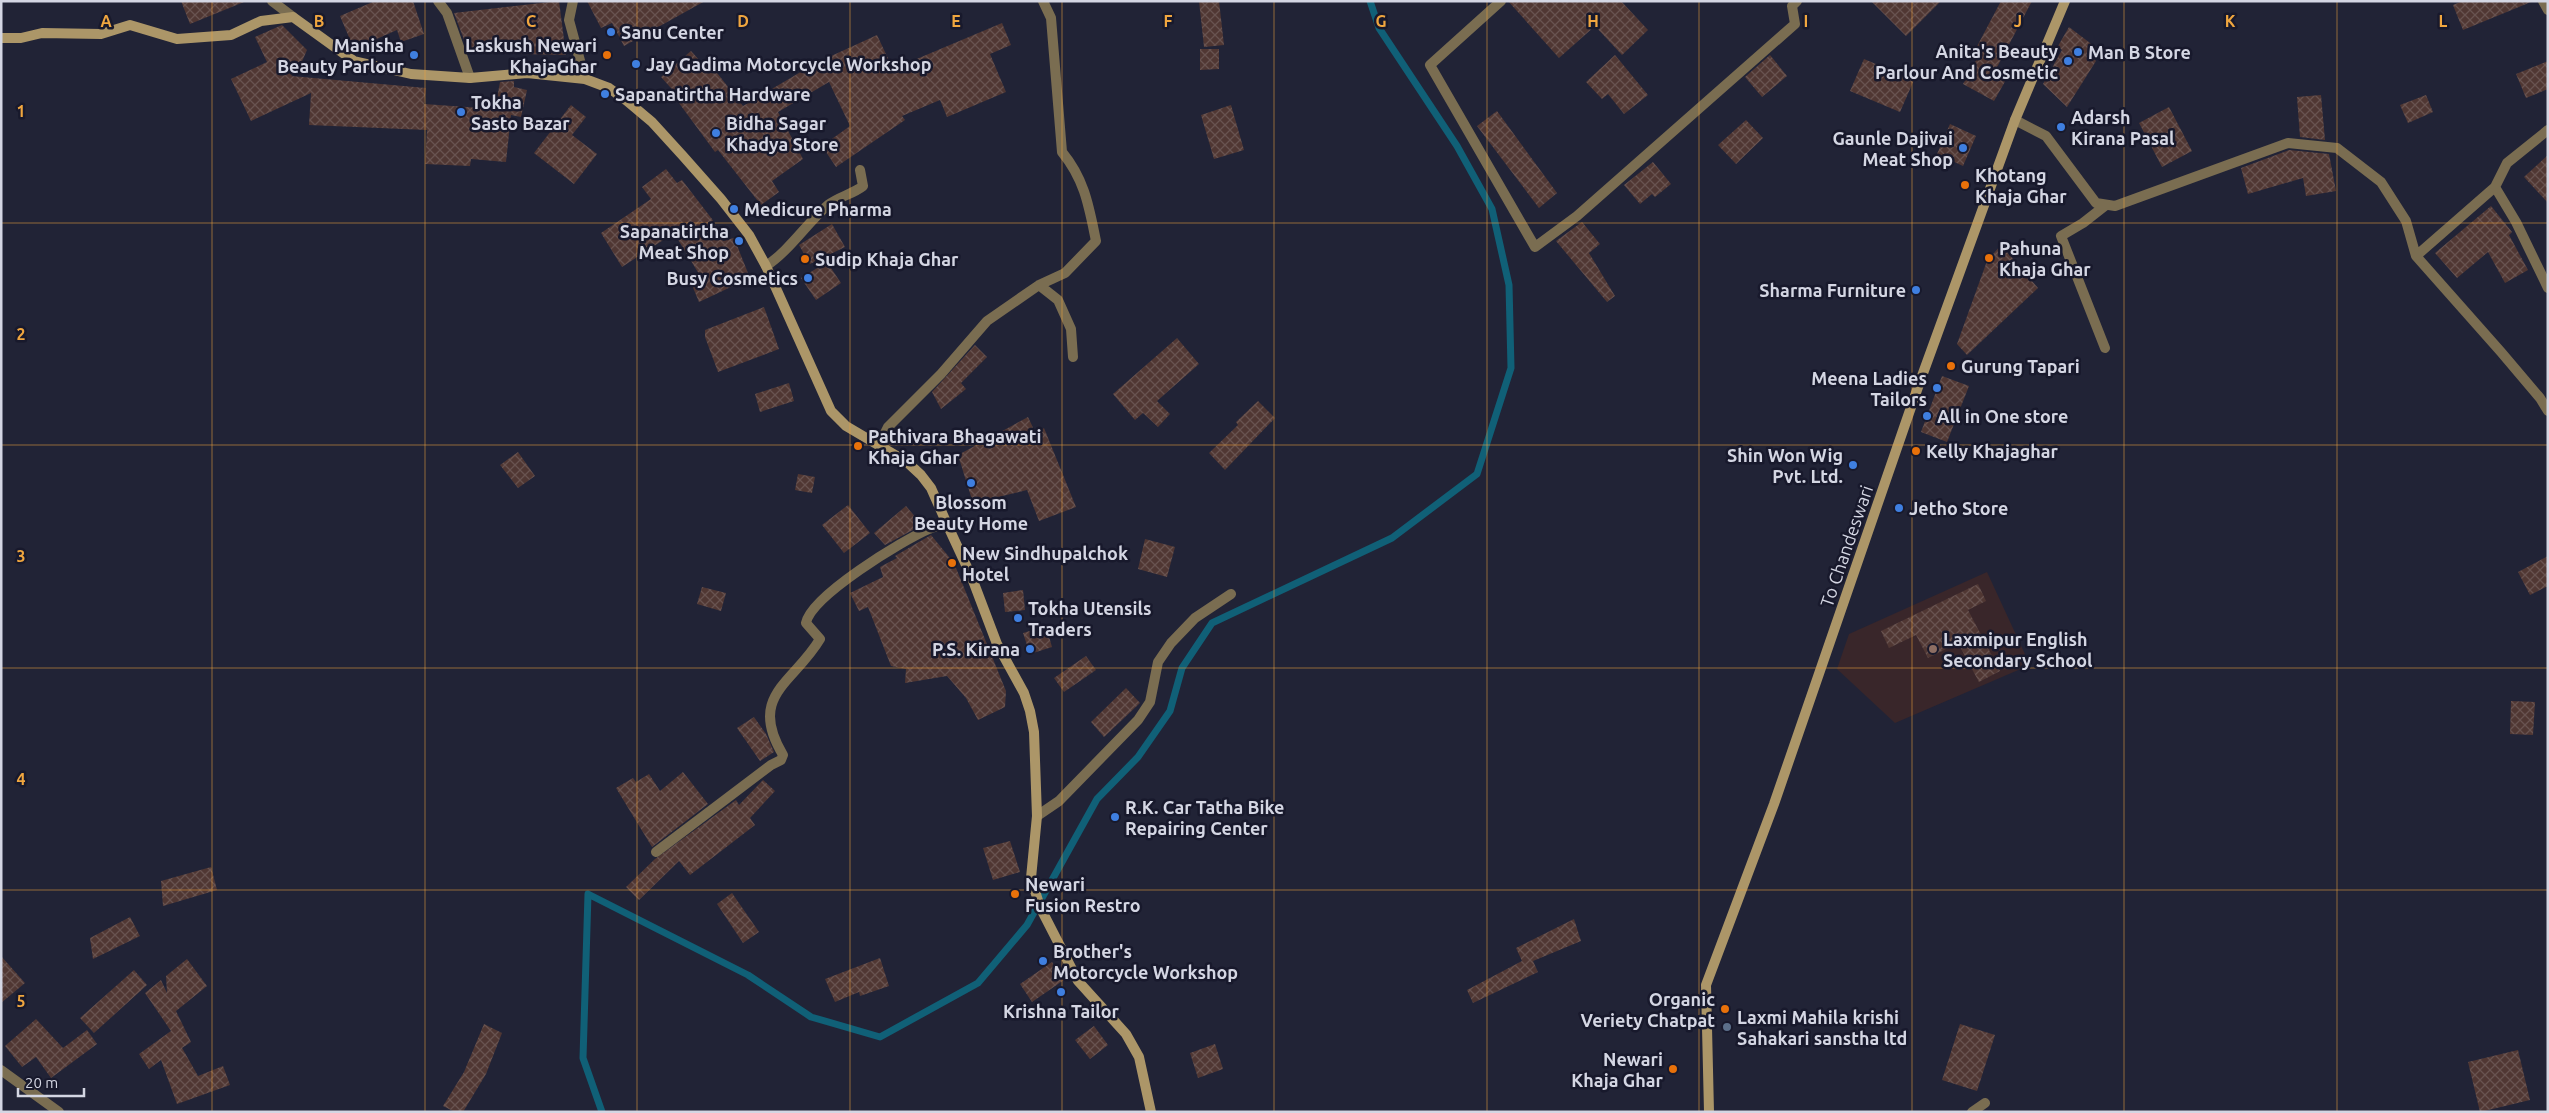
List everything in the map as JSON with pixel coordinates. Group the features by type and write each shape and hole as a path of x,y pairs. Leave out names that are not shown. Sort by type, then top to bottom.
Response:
{"street":[{"path":"272,1 354,60 411,74 470,78 527,73 585,80 609,88 652,122 721,199 749,235 766,266 831,411 846,426 879,444 921,474 931,488 972,578 997,644 1024,694 1030,711 1034,732 1037,816 1031,878 1040,907 1078,981 1126,1034 1139,1057 1151,1112"},
{"path":"438,1 447,13 470,78"},
{"path":"573,1 569,20 585,80"},
{"path":"879,444 888,427 941,374 987,321 1039,285 1065,273 1096,241 1085,191 1076,168 1062,152 1051,18 1043,1"},
{"path":"1500,1 1430,65 1535,247 1577,216 1795,24 1792,6 1797,1"},
{"name":"To Chandeswari","path":"1709,1112 1706,984 1774,804 1918,387 2015,120 2065,1"},
{"path":"2543,1 2548,10"},
{"path":"1,38 20,38 42,33 101,34 130,26 177,39 231,35 261,21 293,17"},
{"path":"2015,120 2046,136 2096,203 2115,206 2288,143 2337,148 2381,182 2406,221 2416,256 2544,396 2548,412"},
{"path":"2416,256 2495,187 2507,163 2548,130"},
{"path":"766,266 781,256 830,204 863,186 860,170"},
{"path":"2495,187 2516,222 2548,288"},
{"path":"2105,348 2060,236 2083,223 2106,204"},
{"path":"1039,285 1058,300 1071,329 1073,357"},
{"path":"656,852 771,765 781,760 783,754 770,731 769,713 783,682 820,639 806,623 810,613 846,579 930,528 947,524"},
{"path":"1037,816 1059,801 1138,720 1150,702 1158,662 1171,643 1195,618 1231,594"},
{"path":"1,1070 59,1112"},
{"path":"1972,1112 1985,1103"}],"shaded area":[{"name":"Laxmipur English Secondary School","path":"1987,572 2030,665 1895,723 1837,669 1849,634"}],"building":[{"path":"181,1 244,1 244,2 190,24"},
{"path":"375,1 413,1 424,34 401,42 397,30 354,49 340,16"},
{"path":"559,1 566,55 469,53 454,13"},
{"path":"587,1 705,1 624,46 612,23 601,28"},
{"path":"1199,1 1219,1 1224,45 1204,47"},
{"path":"1508,1 1621,1 1648,30 1622,55 1595,26 1559,58"},
{"path":"1871,1 1941,1 1906,36"},
{"path":"2001,1 2032,1 1995,71 2007,78 1994,101 1963,84 1979,55 1974,52"},
{"path":"2463,1 2531,2 2463,30 2453,5"},
{"path":"1002,23 1011,45 990,54 1006,92 947,117 940,100 902,116 905,120 836,167 822,146 850,126 829,82 778,112 803,159 772,181 779,192 761,205 718,150 715,152 676,99 679,97 661,77 691,51 710,72 714,69 743,106 816,63 877,35 893,69"},
{"path":"282,25 307,50 297,73 291,76 426,88 424,104 495,109 500,82 514,81 514,87 527,90 521,117 511,115 506,162 471,159 470,166 425,164 427,130 309,125 311,93 251,121 231,79 267,62 255,37"},
{"path":"2069,27 2098,49 2093,57 2096,61 2067,107 2043,84 2062,50 2058,46"},
{"path":"1200,49 1219,49 1219,69 1200,70"},
{"path":"1615,55 1648,95 1624,114 1608,94 1602,99 1586,82"},
{"path":"1770,55 1787,76 1762,97 1745,77"},
{"path":"1864,59 1914,80 1900,112 1850,91"},
{"path":"2548,61 2548,89 2526,98 2516,74"},
{"path":"2321,95 2325,140 2300,137 2297,97"},
{"path":"2426,95 2433,112 2408,123 2400,105"},
{"path":"571,105 586,117 572,135 597,154 574,184 534,153"},
{"path":"1231,105 1244,150 1214,159 1201,115"},
{"path":"2169,107 2192,151 2162,167 2139,123"},
{"path":"1497,111 1557,193 1539,208 1477,126"},
{"path":"1746,120 1763,138 1736,164 1718,145"},
{"path":"1950,124 1976,136 1963,166 1937,154"},
{"path":"2289,150 2329,154 2336,191 2306,196 2303,178 2248,194 2241,168"},
{"path":"2548,155 2548,203 2524,177"},
{"path":"1653,162 1671,184 1655,197 1652,194 1640,204 1624,185"},
{"path":"666,169 677,183 682,180 712,219 723,241 734,238 750,278 699,302 689,278 699,274 674,233 622,267 601,233 651,199 642,187"},
{"path":"2491,206 2512,232 2509,235 2528,270 2505,283 2488,252 2457,278 2435,253"},
{"path":"1582,222 1600,244 1589,253 1615,296 1607,302 1556,241"},
{"path":"832,224 845,247 810,264 799,245"},
{"path":"2001,245 2038,288 1967,355 1957,344 1987,261"},
{"path":"827,262 841,283 816,300 801,278"},
{"path":"764,307 779,349 718,372 705,337 705,330"},
{"path":"1177,338 1199,364 1157,401 1170,414 1158,427 1143,413 1135,420 1113,394"},
{"path":"975,345 987,357 961,383 966,389 941,409 932,392"},
{"path":"1942,376 1969,386 1947,442 1921,432"},
{"path":"789,383 794,401 760,412 755,394"},
{"path":"1258,401 1275,418 1225,470 1209,453 1238,425 1236,422"},
{"path":"1028,417 1036,434 1044,428 1076,507 1039,521 1027,490 973,503 958,455"},
{"path":"518,452 535,476 518,488 500,465"},
{"path":"798,474 815,477 812,493 795,490"},
{"path":"848,505 870,533 844,553 822,525"},
{"path":"906,506 922,525 885,545 874,533"},
{"path":"931,535 954,563 1006,691 1005,707 978,720 966,698 947,676 905,683 906,669 891,666 868,607 859,611 850,593 883,577 880,567"},
{"path":"1145,539 1175,547 1167,577 1138,569"},
{"path":"2548,556 2548,586 2530,595 2518,572"},
{"path":"1978,584 1986,601 1968,610 2000,671 1979,682 1958,643 1928,658 1916,635 1889,648 1881,631"},
{"path":"702,587 726,593 721,611 697,604"},
{"path":"1023,590 1025,610 1005,612 1003,593"},
{"path":"1046,626 1052,647 1030,654 1023,633"},
{"path":"1086,656 1096,670 1064,692 1054,678"},
{"path":"1126,688 1140,703 1104,737 1091,722"},
{"path":"2511,701 2535,702 2533,735 2510,734"},
{"path":"754,717 766,734 774,752 760,761 737,728"},
{"path":"683,772 708,804 652,847 616,788 633,778 636,782 649,774 660,791"},
{"path":"763,780 775,791 750,818 755,825 690,875 679,861 639,900 626,887 655,859 736,800 739,805"},
{"path":"1010,841 1020,872 993,880 983,848"},
{"path":"211,867 217,890 163,906 161,881"},
{"path":"732,893 759,932 743,943 717,904"},
{"path":"130,917 140,936 93,959 90,938"},
{"path":"1574,919 1581,941 1533,961 1538,972 1473,1003 1467,990 1522,961 1516,948"},
{"path":"1,956 25,983 1,1003"},
{"path":"880,958 889,986 860,996 859,992 835,1002 825,979"},
{"path":"187,959 207,986 176,1011 191,1042 182,1048 198,1076 223,1066 230,1085 177,1104 161,1060 149,1069 139,1054 171,1031 145,993 161,980 167,993 166,976"},
{"path":"1052,962 1064,980 1032,1002 1020,984"},
{"path":"134,970 147,985 94,1033 80,1018"},
{"path":"36,1019 63,1048 87,1030 97,1044 51,1078 36,1057 22,1067 5,1046"},
{"path":"484,1024 502,1033 486,1074 463,1112 455,1112 443,1106 464,1072"},
{"path":"1960,1024 1995,1035 1977,1091 1942,1080"},
{"path":"1094,1026 1108,1045 1090,1059 1075,1040"},
{"path":"1215,1044 1223,1069 1198,1078 1190,1053"},
{"path":"2518,1050 2530,1100 2480,1112 2468,1062"}],"waterway":[{"path":"602,1112 583,1058 588,894 748,975 811,1017 880,1037 978,983 1027,925 1097,799 1138,757 1170,711 1182,668 1212,623 1392,538 1477,474 1511,368 1509,285 1492,209 1457,146 1379,28 1370,1"}],"place":[{"name":"Sanu Center","path":"611,32"},
{"name":"Man B Store","path":"2078,52"},
{"name":"Manisha Beauty Parlour","path":"414,55"},
{"name":"Laskush Newari KhajaGhar","path":"607,55"},
{"name":"Anita's Beauty Parlour And Cosmetic","path":"2068,61"},
{"name":"Jay Gadima Motorcycle Workshop","path":"636,64"},
{"name":"Sapanatirtha Hardware","path":"605,94"},
{"name":"Tokha Sasto Bazar","path":"461,112"},
{"name":"Adarsh Kirana Pasal","path":"2061,127"},
{"name":"Bidha Sagar Khadya Store","path":"716,133"},
{"name":"Gaunle Dajivai Meat Shop","path":"1963,148"},
{"name":"Khotang Khaja Ghar","path":"1965,185"},
{"name":"Medicure Pharma","path":"734,209"},
{"name":"Sapanatirtha Meat Shop","path":"739,241"},
{"name":"Pahuna Khaja Ghar","path":"1989,258"},
{"name":"Sudip Khaja Ghar","path":"805,259"},
{"name":"Busy Cosmetics","path":"808,278"},
{"name":"Sharma Furniture","path":"1916,290"},
{"name":"Gurung Tapari","path":"1951,366"},
{"name":"Meena Ladies Tailors","path":"1937,388"},
{"name":"All in One store","path":"1927,416"},
{"name":"Pathivara Bhagawati Khaja Ghar","path":"858,446"},
{"name":"Kelly Khajaghar","path":"1916,451"},
{"name":"Shin Won Wig Pvt. Ltd.","path":"1853,465"},
{"name":"Blossom Beauty Home","path":"971,483"},
{"name":"Jetho Store","path":"1899,508"},
{"name":"New Sindhupalchok Hotel","path":"952,563"},
{"name":"Tokha Utensils Traders","path":"1018,618"},
{"name":"P.S. Kirana","path":"1030,649"},
{"name":"Laxmipur English Secondary School","path":"1933,649"},
{"name":"R.K. Car Tatha Bike Repairing Center","path":"1115,817"},
{"name":"Newari Fusion Restro","path":"1015,894"},
{"name":"Brother's Motorcycle Workshop","path":"1043,961"},
{"name":"Krishna Tailor","path":"1061,992"},
{"name":"Organic Veriety Chatpat","path":"1725,1009"},
{"name":"Laxmi Mahila krishi Sahakari sanstha ltd","path":"1727,1027"},
{"name":"Newari Khaja Ghar","path":"1673,1069"}]}
